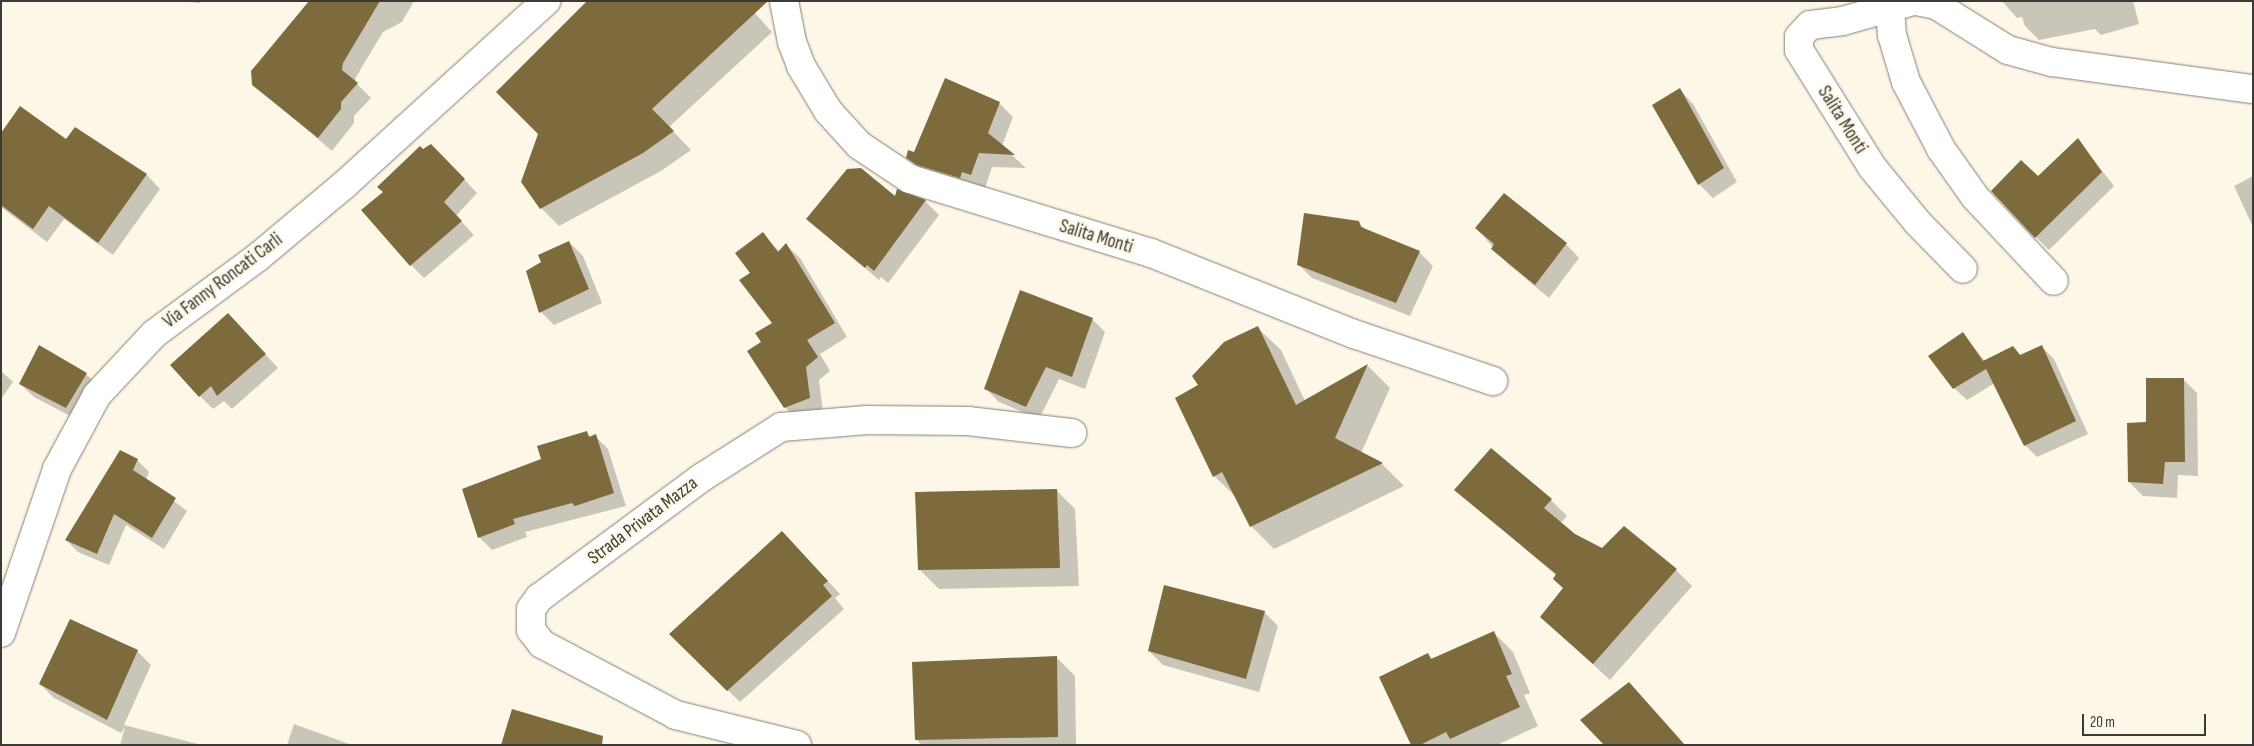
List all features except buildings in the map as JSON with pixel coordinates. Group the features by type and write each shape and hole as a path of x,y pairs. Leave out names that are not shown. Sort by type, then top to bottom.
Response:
{"street":[{"name":"Via Fanny Roncati Carli","path":"1,633 57,469 97,395 154,334 258,257 343,186 546,1"},
{"name":"Salita Monti","path":"784,1 801,66 828,111 859,145 910,179 1151,254 1354,334 1494,381"},
{"name":"Salita Monti","path":"1906,4 1843,21 1810,25 1799,37 1799,50 1872,167 1918,223 1963,270"},
{"path":"2054,281 1974,197 1941,149 1906,82 1892,35 1906,4 1936,5 2008,50 2052,62 2253,89"},
{"name":"Strada Privata Mazza","path":"797,745 676,715 542,644 531,630 531,609 539,598 701,478 781,427 867,420 968,421 1072,434"}]}
